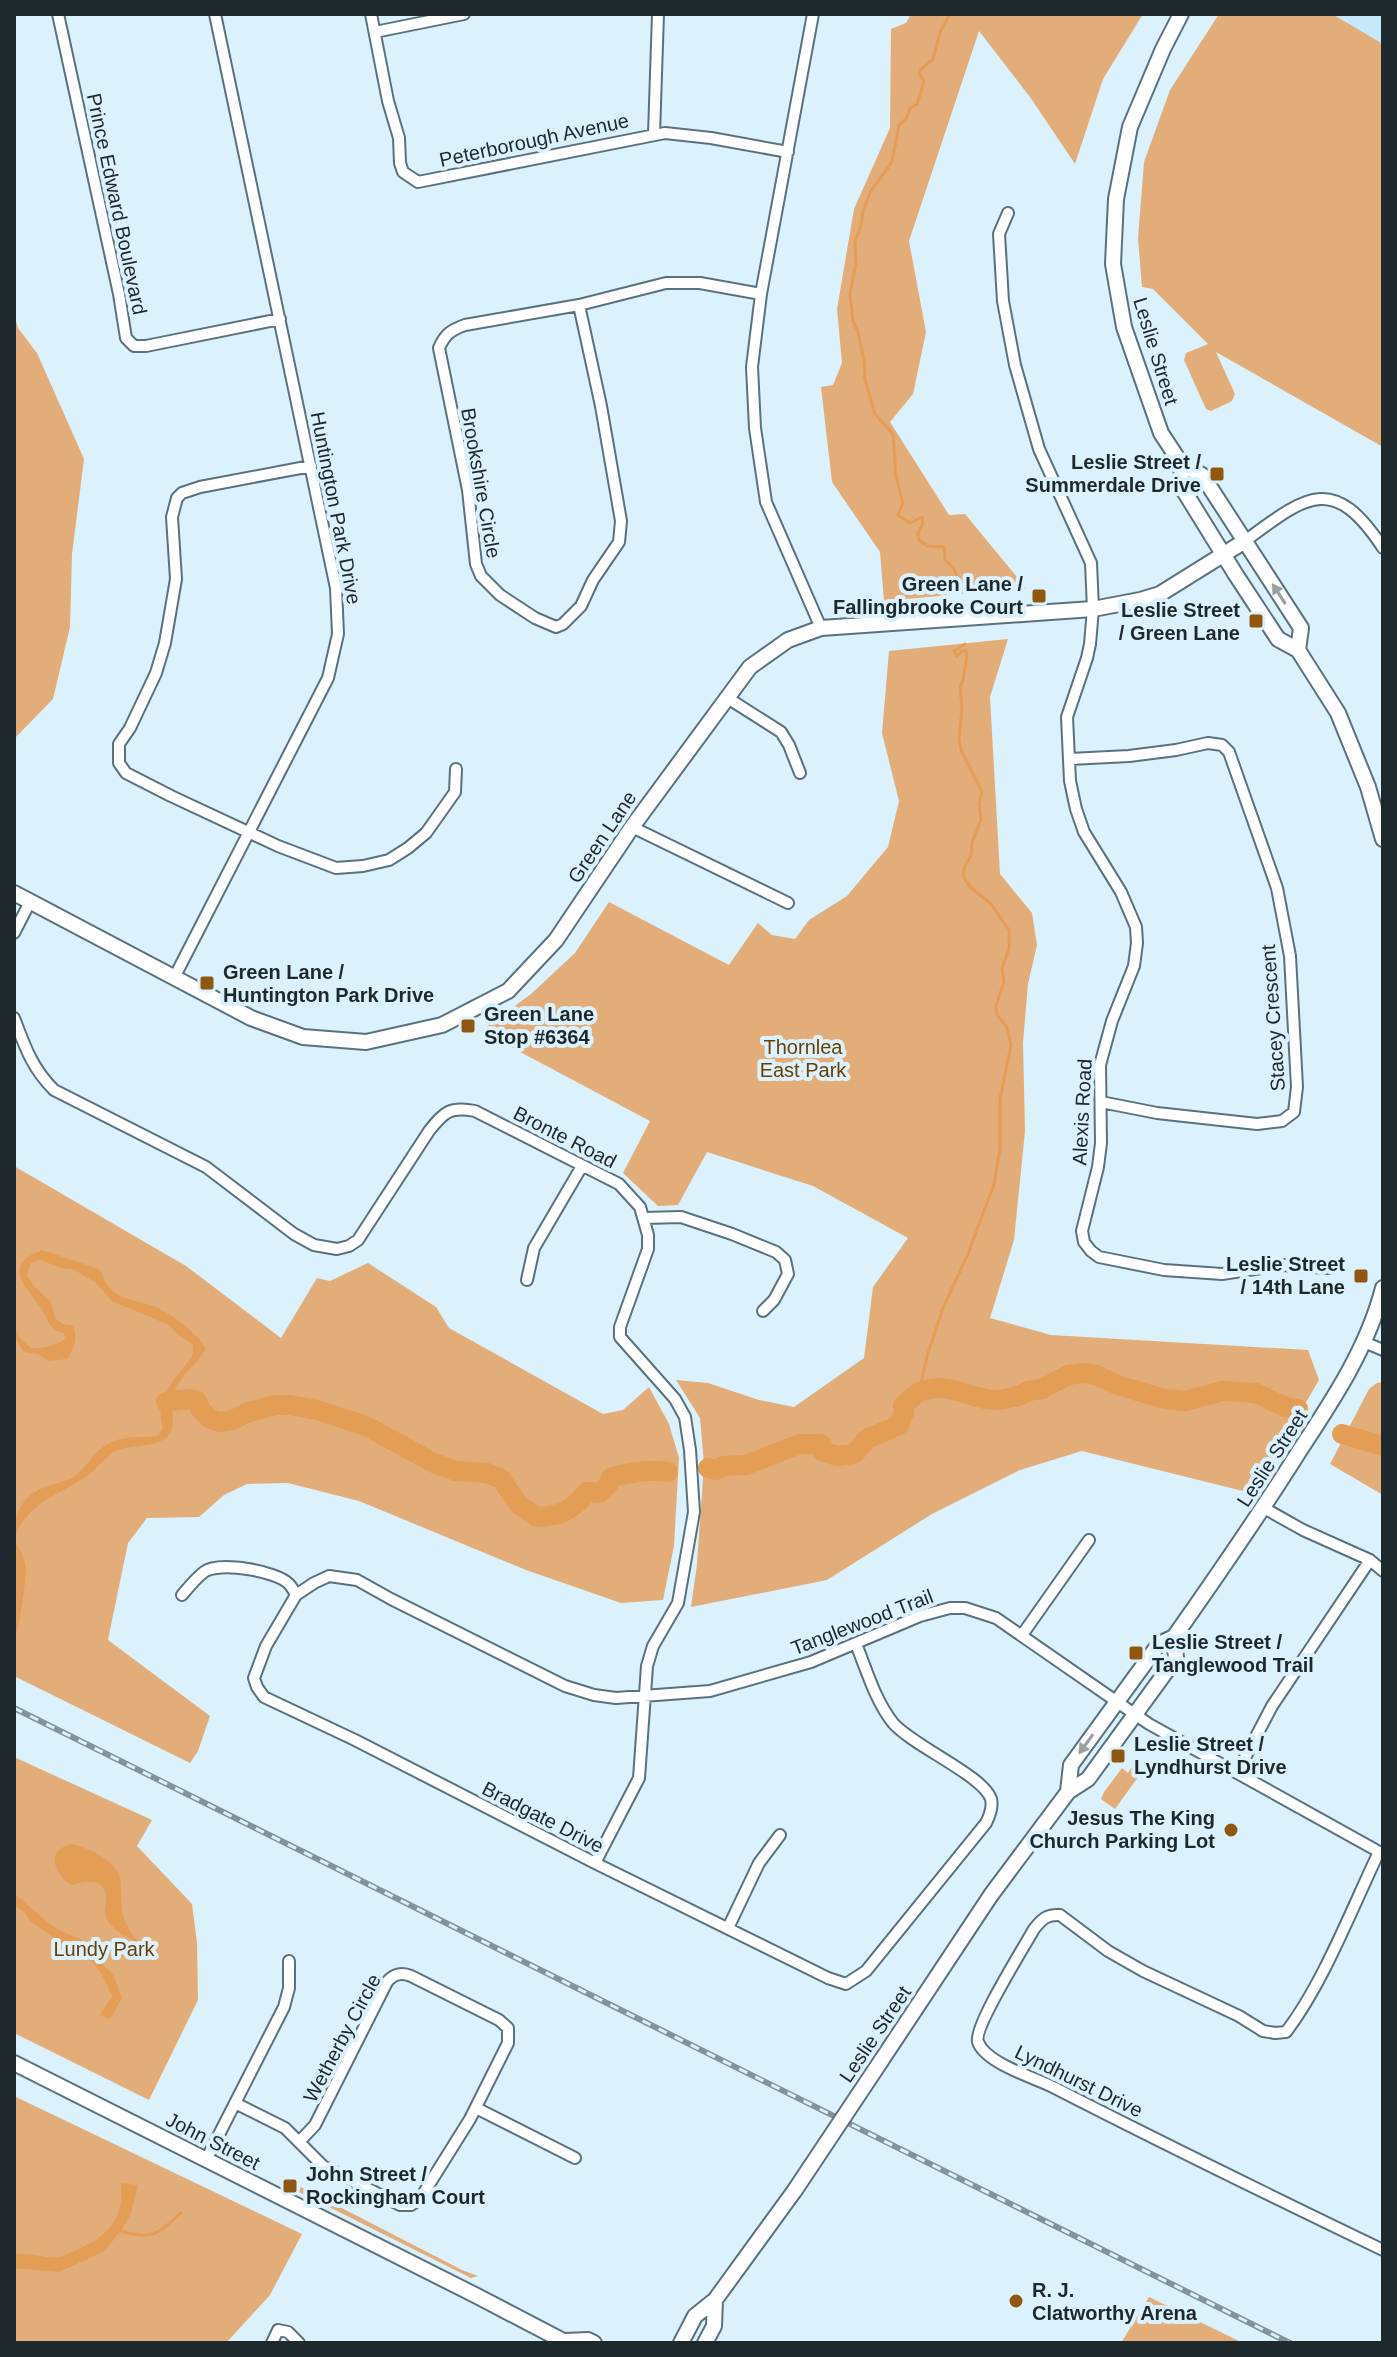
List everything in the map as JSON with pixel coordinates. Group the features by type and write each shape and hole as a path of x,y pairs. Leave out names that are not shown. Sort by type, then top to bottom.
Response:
{"main road":[{"name":"Leslie Street","path":"1181,14 1130,127 1116,199 1113,264 1124,327 1161,433 1182,465 1202,475 1301,628 1298,650"},
{"name":"Leslie Street","path":"1182,465 1181,486 1223,554 1278,639 1298,650 1338,713 1368,787 1383,839"},
{"name":"Green Lane","path":"14,893 251,1018 303,1037 366,1042 442,1025 508,991 556,940 632,827 726,697 750,667 788,640 821,628 1093,609 1160,594 1245,541"},
{"name":"Leslie Street","path":"1068,1792 1071,1765 1159,1644 1174,1637 1264,1508 1334,1398 1364,1342 1383,1288"},
{"name":"Leslie Street","path":"681,2343 695,2316 715,2300 795,2190 991,1895 1068,1792 1088,1779 1176,1658 1174,1637"},
{"name":"John Street","path":"14,2063 566,2342 588,2340 594,2343"},
{"name":"Leslie Street","path":"705,2343 714,2326 715,2300"}],"street":[{"name":"Prince Edward Boulevard","path":"58,14 126,338 134,346 146,346 280,319"},
{"name":"Huntington Park Drive","path":"174,978 328,678 338,634 336,588 215,14"},
{"name":"Peterborough Avenue","path":"371,14 388,101 399,138 400,163 403,172 418,182 654,134 686,134 788,152"},
{"path":"375,32 464,14"},
{"path":"654,134 658,14"},
{"path":"813,14 761,294 752,367 755,428 766,502 821,628"},
{"name":"Alexis Road","path":"1008,213 999,234 1003,301 1015,365 1039,449 1091,563 1093,609 1087,658 1067,717 1070,781 1084,832 1121,892 1136,927 1134,966 1112,1021 1100,1065 1098,1167 1082,1231 1084,1242 1099,1257 1184,1272 1222,1274 1282,1265 1329,1268"},
{"name":"Brookshire Circle","path":"579,305 621,521 619,542 593,580 581,606 556,627 535,618 500,595 481,576 476,564 468,490 439,348 449,331 465,325 579,305 666,283 700,283 761,294"},
{"path":"311,466 200,487 177,498 172,517 176,579 165,643 156,673 119,744 119,763 126,773 248,832 336,868 389,860 408,848 426,833 455,792 456,769"},
{"path":"1245,541 1299,504 1316,498 1329,498 1360,516 1383,548"},
{"path":"726,697 781,732 800,773"},
{"name":"Stacey Crescent","path":"1070,759 1129,756 1208,743 1222,745 1229,752 1277,888 1290,956 1297,1087 1294,1112 1289,1117 1282,1121 1257,1124 1157,1113 1101,1102"},
{"path":"632,827 788,903"},
{"path":"14,933 30,902"},
{"name":"Bronte Road","path":"14,1018 31,1062 54,1090 206,1167 294,1234 314,1245 328,1249 349,1246 358,1240 429,1131 442,1115 463,1109 475,1111 619,1184 640,1207 644,1218"},
{"path":"527,1280 534,1248 582,1166"},
{"path":"595,1863 639,1778 647,1666 653,1646 678,1603 694,1512 685,1417 669,1391 620,1337 620,1327 648,1249 644,1218 681,1217 776,1252 785,1260 788,1274 774,1300 763,1311"},
{"path":"1364,1342 1383,1350"},
{"path":"1264,1508 1303,1530 1370,1560 1383,1571"},
{"path":"1022,1635 1089,1540"},
{"path":"1237,1773 1272,1706 1370,1560"},
{"path":"182,1595 204,1572 213,1568 247,1569 272,1575 289,1583 296,1595 329,1576 357,1580 565,1686 616,1698 644,1696"},
{"name":"Bradgate Drive","path":"296,1595 266,1646 254,1678 264,1697 828,1978 846,1984 866,1971 991,1813 991,1799 979,1782 928,1750 893,1722 876,1696 856,1644"},
{"name":"Tanglewood Trail","path":"644,1696 710,1691 811,1662 920,1616 950,1608 965,1608 996,1618 1134,1713"},
{"name":"Lyndhurst Drive","path":"1134,1713 1381,1853 1327,1962 1286,2032 1263,2031 1143,1971 1108,1951 1060,1915 1051,1914 1041,1919 1034,1929 984,2017 977,2036 980,2047 1003,2065 1383,2250"},
{"path":"728,1928 759,1863 780,1835"},
{"path":"206,2160 284,2007 289,1988 289,1961"},
{"name":"Wetherby Circle","path":"235,2103 285,2128 299,2142 323,2166 407,2206 420,2199 476,2108 508,2043 508,2028 503,2022 411,1976 398,1974 387,1982 315,2125 299,2142"},
{"path":"476,2108 575,2158"},
{"path":"272,2340 278,2330 288,2332 299,2343"}],"shaded area":[{"path":"1332,14 1383,14 1383,45 1367,36"},
{"path":"42,1250 99,1269 108,1286 116,1293 167,1313 190,1330 206,1349 173,1394 173,1421 168,1436 158,1442 111,1454 87,1476 36,1508 27,1516 14,1539 16,1519 28,1497 44,1487 72,1478 99,1450 115,1440 158,1436 163,1428 161,1406 164,1397 193,1354 193,1345 169,1325 112,1301 96,1283 73,1269 40,1260 31,1263 27,1275 51,1302 55,1318 63,1324 72,1325 75,1342 67,1359 49,1361 38,1354 24,1352 14,1337 14,1327 31,1348 57,1344 65,1339 64,1333 51,1326 20,1275 23,1262"},
{"path":"14,1540 26,1568 15,1638 15,1559"},
{"path":"71,1844 100,1855 118,1871 123,1916 139,1943 119,1932 107,1920 106,1896 102,1885 93,1882 71,1885 60,1875 55,1857 57,1852"},
{"path":"14,1893 53,1926 81,1939 113,1974 122,1998 110,2019 100,2015 112,1997 96,1966 83,1953 68,1947 31,1922 23,1911 14,1906"},
{"path":"121,2183 138,2185 131,2213 105,2251 59,2272 14,2268 14,2254 60,2257 97,2239 117,2216 122,2196"}],"green space":[{"path":"911,14 1143,14 1103,79 1075,164 1030,97 979,31 909,241 926,332 913,394 890,422 949,515 965,514 1026,588 884,601 880,552 832,482 821,387 833,385 842,363 837,309 854,209 890,128 891,29 906,23"},
{"path":"1219,14 1332,14 1383,44 1383,447 1216,352 1235,394 1232,401 1211,411 1206,409 1184,360 1186,353 1208,344 1153,289 1142,287 1138,238 1144,162 1170,90"},
{"path":"14,314 18,328 37,353 84,459 72,554 70,627 53,699 14,739"},
{"name":"Thornlea East Park","path":"1008,639 990,697 1000,874 1032,913 1037,945 1028,984 1023,1043 1025,1131 1014,1240 990,1318 1051,1335 1308,1350 1319,1380 1284,1440 1247,1492 1082,1451 1020,1470 932,1514 827,1580 691,1607 704,1464 700,1418 676,1380 708,1383 759,1400 794,1407 864,1358 873,1287 908,1238 813,1186 707,1152 678,1205 658,1206 623,1173 650,1121 481,1031 531,994 575,953 609,902 729,965 758,923 772,935 795,939 809,920 847,896 888,847 899,801 882,733 889,651"},
{"path":"14,1166 186,1266 281,1338 317,1278 330,1281 368,1263 436,1307 449,1328 603,1414 623,1410 649,1387 669,1424 679,1458 674,1546 663,1600 621,1603 526,1570 359,1501 288,1483 247,1484 224,1495 199,1517 147,1518 128,1543 108,1640 210,1716 198,1751 190,1763 14,1676"},
{"path":"1383,1382 1383,1495 1330,1464 1369,1389"},
{"name":"Lundy Park","path":"14,1757 152,1820 137,1846 192,1904 197,1942 198,2000 149,2100 14,2033"},
{"path":"1132,1767 1141,1773 1115,1809 1101,1799 1122,1768 1128,1773"},
{"path":"14,2096 302,2234 270,2295 226,2343 14,2343"},
{"path":"301,2187 478,2276 471,2278 299,2192"},
{"path":"1149,2297 1243,2343 1121,2343"}],"waterway":[{"path":"950,14 940,32 933,59 920,70 924,81 917,104 910,108 906,119 899,125 892,162 871,191 863,211 855,242 856,263 850,294 865,380 875,414 893,434 896,477 903,503 898,515 910,523 922,517 919,540 927,546 944,547 945,560 953,567 959,582"},
{"path":"919,1391 943,1308 968,1254 994,1184 1000,1149 1000,1099 1011,1045 1007,1027 997,1015 996,1006 1004,982 1002,969 1009,948 1009,930 991,904 969,886 963,875 981,820 979,804 982,792 961,750 959,739 962,708 960,686 967,655 966,651 962,651 957,656 954,651 965,644"},
{"path":"708,1468 716,1470 723,1466 746,1465 800,1444 820,1444 822,1451 837,1456 854,1454 867,1439 899,1425 904,1413 903,1406 922,1391 945,1388 979,1398 1002,1400 1042,1389 1068,1375 1083,1373 1165,1399 1185,1401 1223,1391 1256,1393 1285,1407 1298,1409"},
{"path":"166,1402 197,1401 209,1418 219,1422 275,1405 317,1410 366,1426 434,1463 456,1471 487,1473 501,1479 518,1504 536,1517 564,1512 587,1492 600,1493 612,1477 640,1472 668,1472"},
{"path":"1342,1434 1383,1446"},
{"path":"118,2230 138,2235 152,2234 181,2213"}],"railway":[{"path":"14,1708 1290,2343"}],"place":[{"name":"Leslie Street / Summerdale Drive","path":"1217,474"},
{"name":"Green Lane / Fallingbrooke Court","path":"1039,596"},
{"name":"Leslie Street / Green Lane","path":"1256,621"},
{"name":"Green Lane / Huntington Park Drive","path":"207,983"},
{"name":"Green Lane Stop #6364","path":"468,1026"},
{"name":"Leslie Street / 14th Lane","path":"1361,1276"},
{"name":"Leslie Street / Tanglewood Trail","path":"1136,1653"},
{"name":"Leslie Street / Lyndhurst Drive","path":"1118,1756"},
{"name":"Jesus The King Church Parking Lot","path":"1231,1830"},
{"name":"John Street / Rockingham Court","path":"290,2186"},
{"name":"R. J. Clatworthy Arena","path":"1016,2301"}]}
